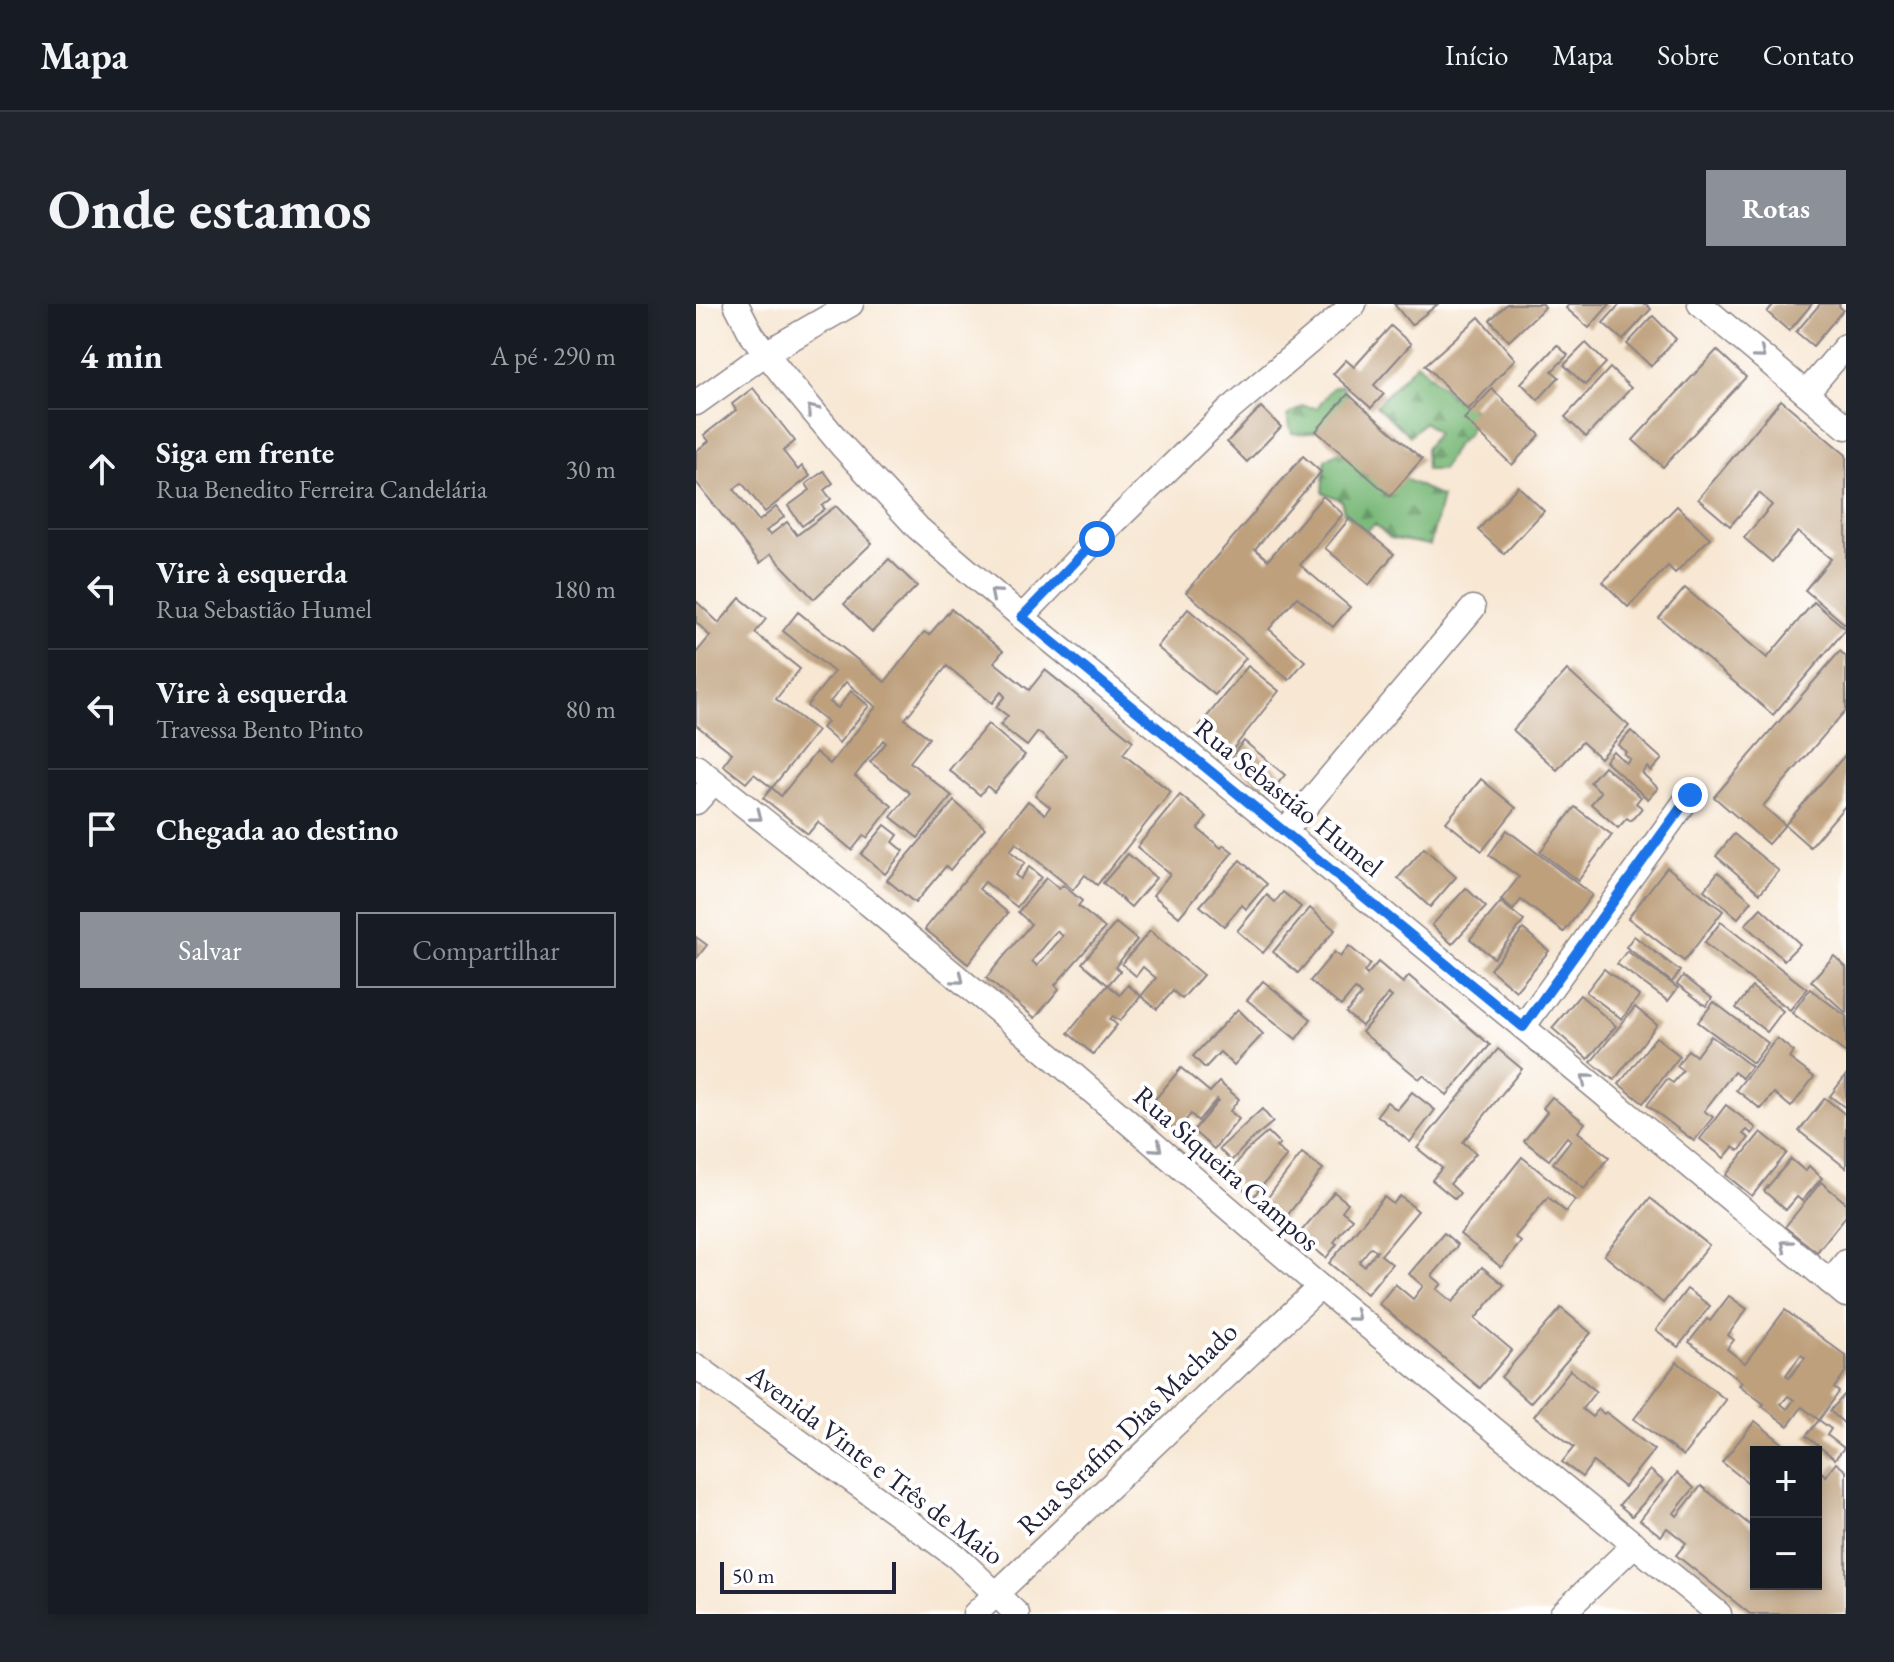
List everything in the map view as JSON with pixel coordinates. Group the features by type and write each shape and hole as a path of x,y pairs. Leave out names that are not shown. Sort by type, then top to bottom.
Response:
{"street":[{"name":"Rua Sebastião Humel","path":"736,304 752,335 766,353 842,446 918,528 1838,1288"},
{"path":"696,403 766,353 851,304"},
{"path":"1022,617 1228,411 1354,304"},
{"path":"1700,304 1846,427"},
{"path":"1806,393 1846,346"},
{"path":"1284,832 1473,608"},
{"path":"696,802 705,774"},
{"name":"Rua Siqueira Campos","path":"705,774 869,904 1320,1287 1719,1614"},
{"path":"1523,1027 1690,795"},
{"path":"1838,1288 1846,1262"},
{"name":"Rua Serafim Dias Machado","path":"975,1614 1320,1287"},
{"name":"Avenida Vinte e Três de Maio","path":"696,1366 957,1557 1017,1614"},
{"path":"1562,1614 1635,1544"}],"green space":[{"path":"1417,363 1455,399 1478,412 1467,435 1455,446 1442,470 1426,470 1425,449 1437,433 1424,422 1410,436 1376,406"},
{"path":"1342,385 1351,401 1332,421 1311,433 1292,433 1287,416 1303,406 1317,408 1332,388"},
{"path":"1340,451 1386,460 1407,480 1442,497 1430,545 1390,538 1375,524 1365,532 1344,512 1341,500 1322,492 1325,460"}],"building":[{"path":"1394,304 1438,304 1411,325"},
{"path":"1507,304 1543,304 1545,307 1509,341 1490,320"},
{"path":"1569,304 1610,304 1589,328 1566,308"},
{"path":"1620,304 1646,304 1651,309 1623,340 1603,323"},
{"path":"1774,304 1812,304 1789,331 1767,312"},
{"path":"1820,304 1840,304 1843,310 1813,346 1796,332"},
{"path":"1653,316 1676,339 1651,366 1627,344"},
{"path":"1479,317 1515,359 1468,410 1425,365"},
{"path":"1391,326 1411,344 1374,385 1384,394 1371,408 1333,374 1346,360 1354,367"},
{"path":"1586,343 1606,363 1585,385 1564,365"},
{"path":"1557,345 1568,355 1552,371 1559,377 1538,400 1521,383"},
{"path":"1717,350 1746,377 1663,467 1633,440"},
{"path":"1610,368 1631,388 1586,437 1565,417"},
{"path":"753,388 795,441 783,451 798,470 802,466 810,476 765,512 742,483 734,489 759,521 776,507 784,517 766,531 770,535 787,522 797,535 836,506 872,543 814,599 771,554 760,563 696,482 696,451 709,441 704,435 736,410 732,404"},
{"path":"1492,389 1540,435 1512,465 1464,419"},
{"path":"1348,394 1422,459 1390,496 1316,431"},
{"path":"1781,400 1846,455 1846,625 1805,590 1831,559 1798,532 1772,562 1744,538 1772,505 1759,493 1730,526 1698,499"},
{"path":"1261,407 1281,427 1247,462 1227,442"},
{"path":"1303,456 1321,472 1255,549 1268,560 1323,496 1343,514 1300,565 1350,607 1333,627 1297,597 1269,629 1305,661 1289,680 1186,592"},
{"path":"824,471 833,483 824,490 831,499 822,506 825,509 802,526 788,506 810,490 806,484"},
{"path":"1518,486 1544,511 1504,554 1478,530"},
{"path":"1677,506 1710,538 1675,573 1668,566 1628,607 1603,582"},
{"path":"1350,518 1394,554 1369,585 1325,548"},
{"path":"889,559 917,586 872,632 844,604"},
{"path":"1685,588 1767,658 1814,602 1846,629 1773,715 1659,618"},
{"path":"740,598 766,619 755,633 800,669 776,699 817,731 772,788 754,774 746,783 723,765 732,753 696,725 696,653 710,636 696,622 696,601 719,623"},
{"path":"951,609 1003,651 994,662 1029,690 1045,670 1133,741 1123,754 1171,792 1097,885 1085,875 1073,890 1016,843 1010,851 1025,863 1015,875 1020,879 1029,867 1041,877 1017,907 985,882 979,889 1008,913 968,964 925,929 1028,801 1045,814 1050,807 1035,795 1066,755 1038,732 1027,746 1000,725 1008,716 996,707 1005,696 1001,692 992,703 947,666 905,719 929,738 910,762 952,796 918,838 891,817 910,793 870,762 886,743 883,740 855,776 892,806 867,838 864,835 852,850 818,822 808,834 763,798 772,788 781,796 816,752 830,764 876,707 846,682 830,702 838,708 851,691 869,706 839,743 822,728 827,722 807,706 834,672 783,631 798,612 885,682 924,632 929,635"},
{"path":"1188,609 1246,658 1215,695 1157,647"},
{"path":"1840,651 1846,657 1846,710 1763,806 1785,825 1768,844 1714,797"},
{"path":"1248,666 1279,691 1232,750 1200,725"},
{"path":"1567,670 1629,726 1600,758 1582,742 1557,770 1513,730"},
{"path":"988,724 1025,755 994,792 987,786 980,795 949,770"},
{"path":"1631,731 1662,759 1651,771 1647,767 1642,773 1658,788 1648,799 1605,761 1613,751 1626,763 1630,759 1618,745"},
{"path":"1244,741 1285,775 1269,794 1228,760"},
{"path":"1846,754 1846,805 1810,847 1785,825"},
{"path":"1604,766 1641,797 1636,803 1642,808 1631,821 1627,818 1618,828 1591,804 1601,792 1590,782"},
{"path":"1481,779 1516,808 1482,851 1446,822"},
{"path":"1180,795 1207,817 1198,829 1221,848 1224,845 1233,852 1179,917 1153,895 1170,874 1137,847"},
{"path":"954,801 985,828 950,870 946,866 915,903 887,880"},
{"path":"1575,807 1612,835 1578,881 1540,852"},
{"path":"885,825 898,835 893,842 904,851 885,874 861,854"},
{"path":"1507,830 1592,895 1564,932 1521,900 1513,910 1501,900 1519,877 1489,855"},
{"path":"1734,834 1779,871 1760,893 1716,856"},
{"path":"1424,848 1456,877 1430,907 1398,878"},
{"path":"1128,854 1156,878 1131,907 1103,883"},
{"path":"1240,860 1267,884 1246,909 1242,905 1224,926 1200,906"},
{"path":"1667,867 1723,911 1684,961 1628,918"},
{"path":"1718,872 1752,901 1738,918 1704,890"},
{"path":"1046,878 1059,889 1063,885 1082,901 1078,906 1105,928 1055,985 1059,989 1035,1018 986,978 1031,924 1018,912","holes":["1057,931 1063,936 1037,966 1032,961"]},
{"path":"1466,888 1486,907 1452,944 1432,925"},
{"path":"1283,892 1301,907 1263,953 1237,931 1267,895 1275,902"},
{"path":"1501,902 1524,921 1494,958 1470,939"},
{"path":"1310,908 1335,930 1298,973 1273,952"},
{"path":"1761,908 1800,944 1784,960 1745,925"},
{"path":"1721,922 1807,989 1790,1010 1704,943"},
{"path":"1116,923 1137,940 1115,967 1120,971 1108,985 1082,963"},
{"path":"1523,929 1549,951 1516,991 1490,969"},
{"path":"1150,931 1203,975 1182,999 1173,991 1157,1009 1141,996 1156,978 1143,967 1136,976 1122,964"},
{"path":"1634,936 1680,971 1672,982 1626,947"},
{"path":"696,937 707,945 696,959"},
{"path":"1349,946 1370,964 1364,972 1367,975 1378,962 1403,983 1409,976 1490,1045 1447,1095 1423,1075 1419,1079 1362,1032 1392,997 1388,994 1362,1026 1346,1013 1361,995 1355,989 1341,1006 1310,981 1334,952 1340,957"},
{"path":"1627,951 1678,988 1668,1001 1617,964"},
{"path":"1834,956 1846,967 1846,1013 1811,981"},
{"path":"1604,969 1639,996 1622,1019 1586,992"},
{"path":"1683,976 1712,998 1706,1006 1677,984"},
{"path":"1263,981 1311,1019 1296,1039 1247,1000"},
{"path":"1108,985 1120,995 1128,985 1141,996 1120,1021 1113,1016 1110,1019 1117,1025 1093,1054 1068,1033"},
{"path":"1752,987 1783,1011 1767,1032 1736,1008"},
{"path":"1810,989 1846,1016 1846,1053 1792,1013"},
{"path":"1580,995 1616,1026 1588,1059 1552,1028"},
{"path":"1714,1002 1768,1043 1753,1063 1698,1022"},
{"path":"1635,1007 1657,1025 1614,1080 1591,1062"},
{"path":"1238,1009 1263,1034 1234,1065 1220,1052 1205,1068 1193,1056"},
{"path":"1711,1036 1751,1066 1742,1078 1734,1072 1704,1111 1713,1117 1694,1141 1647,1105 1667,1079 1673,1083 1683,1071 1677,1066 1688,1050 1696,1056"},
{"path":"1656,1037 1680,1056 1643,1103 1619,1084"},
{"path":"1777,1038 1794,1052 1789,1058 1814,1077 1791,1107 1774,1093 1761,1109 1736,1090"},
{"path":"1498,1049 1522,1069 1463,1142 1476,1153 1450,1184 1460,1193 1455,1199 1432,1180 1442,1168 1417,1148"},
{"path":"1181,1068 1210,1092 1219,1082 1239,1099 1230,1111 1239,1119 1214,1149 1193,1131 1217,1099 1198,1121 1191,1114 1176,1132 1148,1108"},
{"path":"1846,1075 1846,1108 1830,1096"},
{"path":"1412,1092 1435,1110 1410,1142 1377,1115 1387,1102 1397,1110"},
{"path":"1552,1097 1585,1123 1578,1132 1609,1157 1584,1189 1553,1163 1571,1140 1567,1137 1549,1160 1524,1141 1547,1112 1543,1108"},
{"path":"1825,1098 1846,1115 1846,1168 1799,1131"},
{"path":"1726,1105 1756,1128 1752,1134 1747,1130 1743,1134 1749,1138 1739,1151 1733,1147 1724,1158 1700,1139"},
{"path":"1262,1109 1273,1122 1231,1161 1219,1149"},
{"path":"1268,1132 1280,1144 1276,1147 1287,1156 1253,1197 1227,1176 1245,1152"},
{"path":"1761,1132 1787,1153 1752,1196 1726,1175"},
{"path":"1302,1153 1323,1169 1283,1221 1262,1205"},
{"path":"1522,1157 1575,1200 1566,1212 1548,1197 1515,1237 1521,1242 1501,1267 1460,1234"},
{"path":"1791,1159 1805,1171 1809,1166 1822,1178 1802,1201 1797,1197 1786,1210 1764,1191"},
{"path":"1821,1182 1846,1203 1846,1216 1817,1252 1785,1227"},
{"path":"1334,1192 1348,1203 1342,1211 1352,1219 1326,1258 1298,1235"},
{"path":"1400,1196 1418,1211 1381,1255 1392,1264 1367,1294 1329,1263 1384,1197 1393,1204","holes":["1371,1247 1377,1251 1364,1266 1359,1262"]},
{"path":"1650,1198 1709,1245 1663,1303 1604,1255"},
{"path":"1444,1233 1458,1245 1432,1276 1442,1284 1437,1289 1453,1302 1482,1267 1504,1285 1475,1319 1512,1350 1480,1388 1379,1304 1395,1284 1413,1299 1423,1286 1409,1274"},
{"path":"1687,1289 1710,1306 1678,1347 1656,1330"},
{"path":"1729,1296 1747,1309 1728,1335 1734,1340 1727,1349 1745,1363 1785,1310 1846,1356 1846,1371 1834,1388 1839,1392 1819,1420 1802,1407 1788,1426 1739,1385 1742,1382 1689,1342 1707,1319 1710,1321","holes":["1801,1355 1805,1358 1789,1378 1786,1375","1788,1396 1794,1400 1787,1409 1781,1404"]},
{"path":"1561,1308 1591,1333 1530,1403 1501,1377"},
{"path":"1677,1362 1726,1400 1683,1456 1634,1419"},
{"path":"1570,1370 1596,1391 1582,1409 1592,1417 1598,1409 1604,1414 1606,1412 1654,1450 1624,1487 1593,1462 1582,1477 1562,1462 1574,1447 1534,1416"},
{"path":"1846,1393 1846,1425 1830,1411"},
{"path":"1819,1420 1831,1429 1827,1435 1844,1448 1835,1459 1806,1436"},
{"path":"1755,1421 1786,1446 1750,1446 1750,1484 1722,1462"},
{"path":"1836,1463 1846,1471 1846,1614 1750,1614 1676,1555 1686,1543 1667,1528 1661,1536 1640,1520 1677,1473 1694,1488 1674,1513 1677,1516 1701,1486 1750,1525 1750,1590 1822,1590 1822,1473 1826,1476"},
{"path":"1650,1470 1663,1481 1632,1516 1619,1505"}],"route":[{"path":"1097,539 1022,617 1523,1027 1690,795"}]}
